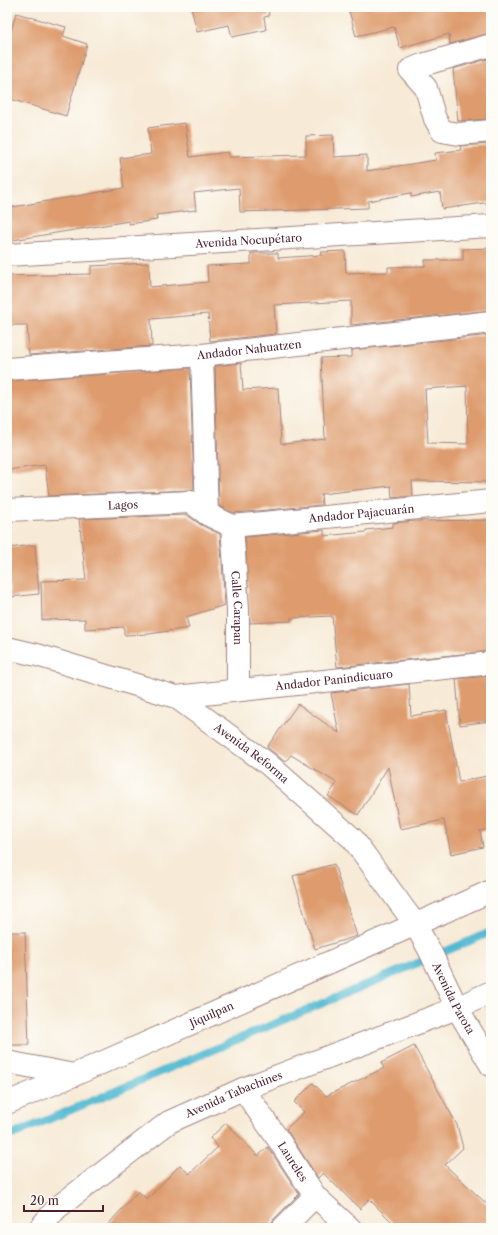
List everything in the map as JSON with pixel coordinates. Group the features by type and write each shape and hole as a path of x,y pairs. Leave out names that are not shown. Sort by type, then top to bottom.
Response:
{"street":[{"path":"491,45 422,65 410,70 426,88 435,119 442,131 459,134 491,131"},
{"name":"Avenida Nocupétaro","path":"7,255 491,226"},
{"name":"Andador Nahuatzen","path":"7,369 202,355 491,322"},
{"path":"202,355 208,514"},
{"name":"Andador Pajacuarán","path":"232,526 491,501"},
{"name":"Lagos","path":"7,510 191,502 208,514 232,526"},
{"name":"Calle Carapan","path":"232,526 238,609 238,690"},
{"name":"Avenida Reforma","path":"7,648 44,657 176,697 268,764 353,839 416,924 430,951"},
{"name":"Andador Panindicuaro","path":"176,697 491,663"},
{"name":"Jiquilpan","path":"7,1102 74,1075 491,891"},
{"name":"Avenida Parota","path":"430,951 455,1004 491,1065"},
{"name":"Avenida Tabachines","path":"40,1228 57,1208 169,1122 243,1089 455,1004 491,992"},
{"path":"7,1062 74,1075"},
{"name":"Laureles","path":"243,1089 280,1142 314,1196 350,1228"},
{"path":"283,1228 314,1196"}],"building":[{"path":"191,7 268,7 269,16 264,17 266,30 232,37 229,25 197,32"},
{"path":"348,7 491,7 491,33 450,44 449,34 400,48 394,27 356,36"},
{"path":"16,13 66,27 63,36 87,44 66,116 7,98 7,46"},
{"path":"491,58 491,89 486,90 489,119 458,121 453,69"},
{"path":"185,123 190,157 228,152 229,157 306,155 306,136 333,135 334,157 367,155 367,171 436,160 435,153 461,150 460,146 491,144 491,202 442,209 440,192 411,197 411,193 368,201 368,208 240,212 239,188 194,193 196,210 156,215 157,220 129,224 129,221 7,241 7,208 124,188 120,158 151,154 148,128"},
{"path":"491,248 491,310 351,325 351,301 274,305 276,334 210,341 208,314 151,319 152,346 29,355 27,325 7,325 7,276 91,274 91,266 149,263 150,287 208,282 207,266 251,264 251,253 278,253 278,258 322,255 321,252 345,251 346,273 388,272 388,267 425,266 425,260 463,260 463,249"},
{"path":"491,335 491,482 412,481 413,496 392,498 391,486 321,494 322,505 234,513 219,506 215,366 241,363 243,390 278,388 281,443 284,444 325,439 321,358 352,357 352,350","holes":["467,386 468,444 428,443 425,389"]},
{"path":"190,368 194,490 49,496 45,465 7,470 7,381"},
{"path":"187,515 201,525 220,534 225,605 186,617 189,628 149,634 124,635 124,627 85,629 85,619 42,620 41,581 86,580 79,519"},
{"path":"491,520 491,651 337,667 332,616 291,618 291,621 250,623 245,537 324,530 324,536 366,532 366,530 393,527 393,523 415,521"},
{"path":"35,545 39,594 10,597 7,548"},
{"path":"491,676 491,721 460,725 456,679"},
{"path":"409,684 411,716 446,710 459,782 491,775 491,829 480,831 483,847 451,854 444,820 400,829 388,767 358,815 328,796 337,783 291,755 285,762 267,747 298,704 339,733 331,693"},
{"path":"334,864 357,936 315,949 293,876"},
{"path":"7,932 25,932 29,1045 7,1045"},
{"path":"414,1046 457,1125 463,1148 445,1165 491,1208 491,1228 398,1228 369,1199 360,1209 323,1173 318,1178 286,1129 304,1112 294,1102 313,1083 326,1096 384,1068 381,1063"},
{"path":"226,1123 258,1156 268,1147 299,1194 274,1219 271,1224 271,1228 105,1228 138,1191 147,1199 180,1165 189,1174 218,1147 210,1138"}],"waterway":[{"path":"7,1137 491,932"}]}
